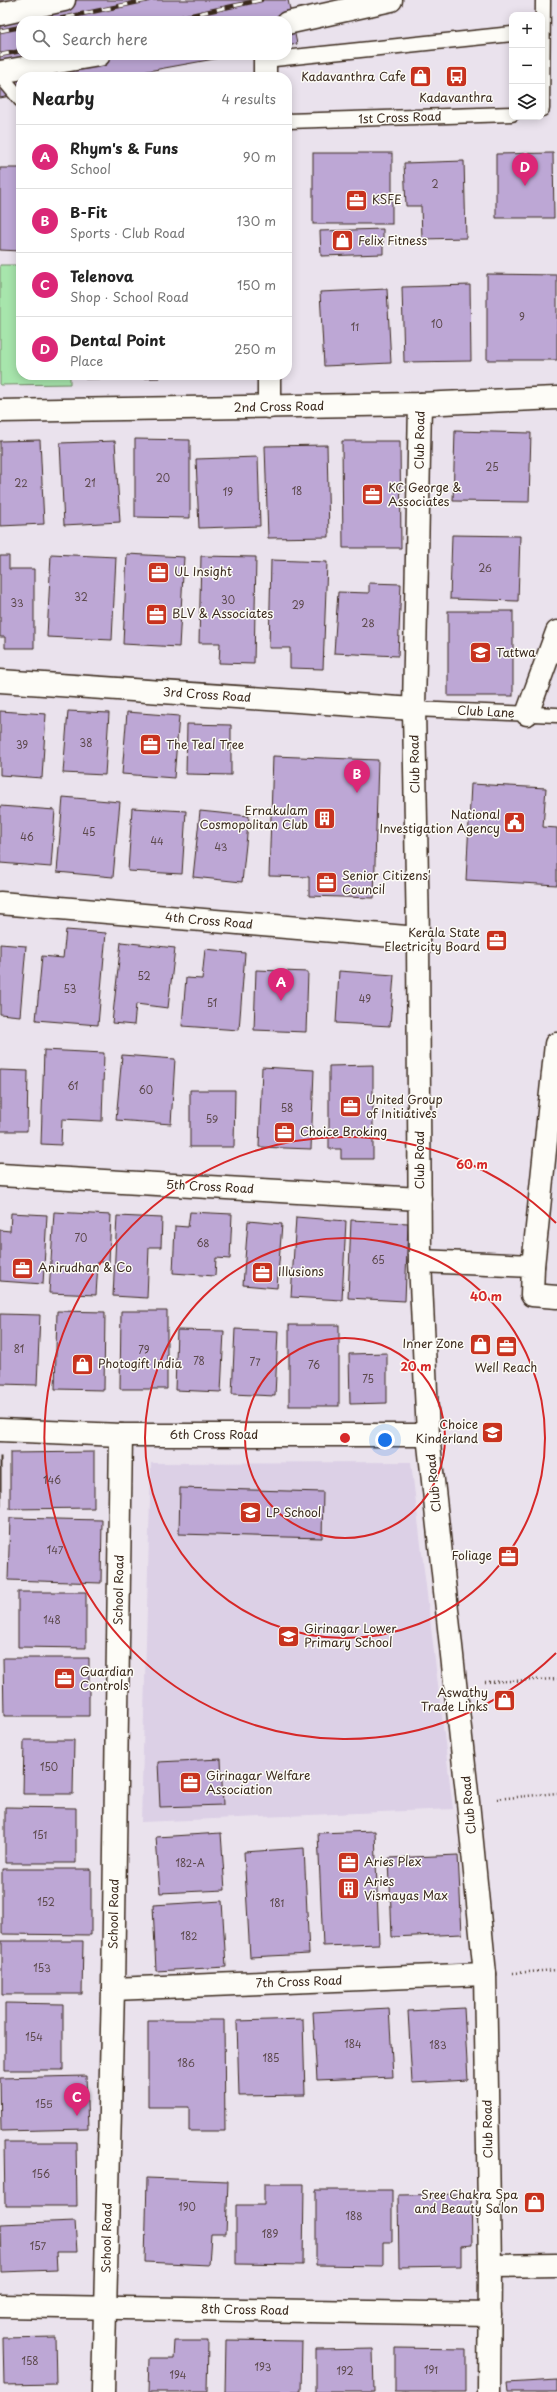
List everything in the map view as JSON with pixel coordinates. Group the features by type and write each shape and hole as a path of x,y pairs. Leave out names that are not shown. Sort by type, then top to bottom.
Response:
{"street":[{"path":"0,14 42,3 64,0"},
{"path":"292,21 391,0"},
{"path":"0,73 72,60"},
{"path":"269,380 269,407"},
{"name":"2nd Cross Road","path":"0,411 420,404 557,398"},
{"name":"Club Road","path":"420,404 414,709 418,938 420,1261 428,1434 456,1684 484,1974 490,2266 489,2392"},
{"path":"527,714 557,632"},
{"name":"3rd Cross Road","path":"0,682 414,709"},
{"name":"4th Cross Road","path":"0,903 418,938"},
{"path":"556,1044 533,1266 532,1295 557,1297"},
{"name":"5th Cross Road","path":"0,1175 420,1199"},
{"path":"420,1261 533,1266"},
{"name":"6th Cross Road","path":"0,1430 121,1435 428,1434"},
{"name":"School Road","path":"103,2392 113,1989 121,1435"},
{"name":"7th Cross Road","path":"113,1989 484,1974"},
{"path":"490,2266 557,2265"},
{"name":"8th Cross Road","path":"0,2306 490,2314"}],"lane":[{"path":"544,0 544,12"},
{"path":"265,64 509,34"},
{"path":"542,84 543,48"},
{"path":"0,73 16,94"},
{"name":"1st Cross Road","path":"292,121 509,114"},
{"name":"Club Lane","path":"414,709 557,715"}],"path":[{"path":"456,1684 557,1679"},
{"path":"468,1802 557,1793"},
{"path":"484,1974 557,1970"}],"shaded area":[{"name":"Girinagar Lower Primary School","path":"411,1462 453,1809 141,1822 151,1463"}],"green space":[{"path":"0,265 16,265 16,380 70,380 70,384 0,385"}],"building":[{"path":"0,0 288,0 291,16 16,16 16,60 208,60 142,72 16,72 16,95 0,98"},
{"path":"292,20 297,44 292,45"},
{"path":"313,153 392,153 392,224 313,224"},
{"path":"553,153 554,218 496,218 496,154"},
{"path":"464,161 466,238 422,239 421,206 406,206 404,163"},
{"path":"0,168 16,168 16,251 0,250"},
{"path":"383,229 383,254 321,256 320,231"},
{"path":"487,274 557,275 557,360 487,360"},
{"path":"470,285 471,361 404,362 402,287"},
{"path":"387,289 391,363 324,366 320,292"},
{"path":"455,431 531,433 529,502 453,501"},
{"path":"135,439 190,440 190,518 135,517"},
{"path":"40,440 44,524 0,526 0,441"},
{"path":"115,441 120,522 64,525 60,443"},
{"name":"KC George & Associates","path":"342,441 400,441 401,548 343,548"},
{"path":"327,445 329,537 268,538 265,446"},
{"path":"258,457 260,526 199,528 196,459"},
{"path":"452,535 520,536 518,601 450,599"},
{"path":"51,554 116,557 112,640 47,637"},
{"path":"127,554 184,557 179,647 123,644"},
{"path":"0,556 9,556 9,569 34,569 34,648 5,648 5,637 0,637"},
{"path":"201,556 256,557 254,664 219,663 220,643 199,643"},
{"path":"271,560 327,562 323,669 290,668 290,648 269,648"},
{"path":"369,583 401,584 398,656 334,653 338,592 369,593"},
{"name":"Tattwa","path":"448,611 513,611 513,696 448,696"},
{"path":"0,711 46,714 42,778 0,775"},
{"path":"68,711 109,713 105,775 63,773"},
{"name":"The Teal Tree","path":"127,712 179,716 174,778 122,774"},
{"path":"187,724 231,725 231,775 186,774"},
{"name":"Ernakulam Cosmopolitan Club","path":"273,756 378,760 374,898 309,896 309,877 269,876"},
{"path":"471,784 546,788 543,827 557,828 557,885 466,880"},
{"path":"63,797 120,802 113,877 57,872"},
{"path":"0,806 55,810 51,867 0,863"},
{"path":"132,808 186,811 182,874 128,871"},
{"path":"200,811 249,816 242,882 193,877"},
{"path":"66,930 106,933 98,1025 36,1020 42,956 63,958"},
{"path":"121,942 175,948 168,1008 136,1004 134,1025 112,1023"},
{"path":"0,944 26,946 20,1016 0,1014"},
{"path":"205,949 245,953 239,1030 182,1026 186,978 202,979"},
{"path":"256,970 308,972 306,1032 254,1030"},
{"path":"339,971 394,975 390,1026 336,1023"},
{"path":"44,1050 104,1053 102,1121 62,1119 61,1145 41,1144"},
{"path":"122,1055 175,1059 171,1124 116,1120"},
{"name":"United Group of Initiatives","path":"373,1065 373,1159 341,1159 341,1149 329,1149 329,1066"},
{"path":"262,1067 314,1070 311,1149 259,1147"},
{"path":"0,1070 28,1071 27,1131 0,1131"},
{"path":"190,1090 235,1090 234,1147 190,1147"},
{"path":"54,1212 111,1215 109,1262 98,1262 96,1295 49,1293"},
{"path":"190,1212 232,1214 230,1259 216,1258 215,1276 173,1273 175,1226 188,1227"},
{"path":"11,1213 47,1215 43,1284 0,1281 0,1230 10,1231"},
{"path":"117,1216 162,1218 161,1247 149,1247 147,1298 113,1296"},
{"path":"296,1217 346,1221 342,1300 291,1297"},
{"path":"351,1220 408,1223 405,1301 348,1298"},
{"path":"248,1221 282,1224 277,1288 243,1285"},
{"path":"57,1311 105,1312 104,1390 55,1389"},
{"path":"121,1311 167,1311 167,1389 120,1389"},
{"path":"0,1314 40,1315 37,1385 0,1384"},
{"path":"289,1325 339,1325 339,1406 289,1406"},
{"path":"235,1329 278,1331 275,1396 232,1394"},
{"path":"177,1330 224,1331 221,1392 175,1390"},
{"path":"387,1353 387,1403 350,1404 349,1354"},
{"path":"94,1452 94,1508 10,1509 10,1453"},
{"path":"1,1457 1,1506 0,1506"},
{"name":"LP School","path":"180,1488 323,1492 322,1538 179,1534"},
{"path":"10,1518 102,1520 101,1583 8,1580"},
{"path":"18,1592 86,1592 86,1648 18,1647"},
{"path":"3,1658 89,1658 89,1716 4,1716"},
{"path":"24,1740 74,1740 73,1794 23,1794"},
{"name":"Girinagar Welfare Association","path":"221,1759 223,1805 160,1807 158,1762"},
{"path":"5,1807 76,1808 76,1863 5,1863"},
{"name":"Aries Vismayas Max","path":"375,1831 379,1944 323,1946 318,1833"},
{"path":"221,1833 225,1890 160,1893 156,1837"},
{"path":"304,1848 309,1954 250,1957 244,1852"},
{"path":"458,1855 462,1934 392,1937 389,1858"},
{"path":"2,1869 91,1869 91,1935 2,1934"},
{"path":"222,1901 226,1967 156,1971 153,1905"},
{"path":"2,1941 83,1941 82,1994 2,1994"},
{"path":"5,2003 63,2004 63,2070 5,2070"},
{"path":"389,2008 393,2077 317,2080 313,2012"},
{"path":"464,2008 468,2080 412,2083 408,2011"},
{"path":"303,2019 305,2095 239,2096 237,2021"},
{"path":"148,2020 224,2020 225,2131 189,2131 189,2107 148,2107"},
{"path":"86,2076 88,2129 1,2131 0,2078"},
{"path":"4,2142 76,2142 77,2206 5,2206"},
{"path":"147,2178 228,2181 226,2234 211,2234 209,2265 145,2262"},
{"path":"264,2184 304,2184 303,2265 236,2264 236,2205 264,2205"},
{"path":"316,2190 392,2190 392,2242 383,2242 383,2266 316,2265"},
{"path":"471,2194 472,2245 461,2246 461,2266 399,2267 398,2195"},
{"path":"75,2221 77,2252 56,2252 57,2270 1,2272 0,2224"},
{"path":"55,2337 56,2384 4,2385 3,2338"},
{"path":"226,2340 302,2341 301,2392 225,2392"},
{"path":"174,2341 208,2341 207,2392 148,2392 149,2358 173,2358"},
{"path":"395,2348 466,2349 466,2392 395,2392"},
{"path":"373,2349 374,2392 316,2392 316,2350"},
{"path":"557,2380 557,2392 508,2392 507,2383"}],"railway":[{"path":"73,16 148,0"},
{"path":"187,16 261,0"},
{"path":"0,31 16,28"},
{"path":"0,55 16,52"}],"place":[{"name":"Kadavanthra Cafe","path":"421,77"},
{"name":"Kadavanthra","path":"456,77"},
{"name":"Dental Point","path":"525,186"},
{"name":"KSFE","path":"357,200"},
{"name":"Felix Fitness","path":"343,241"},
{"name":"KC George & Associates","path":"372,495"},
{"name":"UL Insight","path":"158,572"},
{"name":"BLV & Associates","path":"156,614"},
{"name":"Tattwa","path":"481,653"},
{"name":"The Teal Tree","path":"150,745"},
{"name":"B-Fit","path":"357,793"},
{"name":"Ernakulam Cosmopolitan Club","path":"324,818"},
{"name":"National Investigation Agency","path":"515,822"},
{"name":"Senior Citizens' Council","path":"326,883"},
{"name":"Kerala State Electricity Board","path":"496,940"},
{"name":"Rhym's & Funs","path":"281,1001"},
{"name":"United Group of Initiatives","path":"351,1107"},
{"name":"Choice Broking","path":"284,1132"},
{"name":"Anirudhan & Co","path":"22,1268"},
{"name":"Illusions","path":"263,1272"},
{"name":"Inner Zone","path":"480,1344"},
{"name":"Well Reach","path":"506,1347"},
{"name":"Photogift India","path":"82,1364"},
{"name":"Choice Kinderland","path":"493,1432"},
{"name":"LP School","path":"251,1513"},
{"name":"Foliage","path":"508,1556"},
{"name":"Girinagar Lower Primary School","path":"289,1636"},
{"name":"Guardian Controls","path":"64,1679"},
{"name":"Aswathy Trade Links","path":"504,1700"},
{"name":"Girinagar Welfare Association","path":"191,1783"},
{"name":"Aries Plex","path":"349,1862"},
{"name":"Aries Vismayas Max","path":"349,1889"},
{"name":"Telenova","path":"77,2116"},
{"name":"Sree Chakra Spa and Beauty Salon","path":"534,2202"}]}
